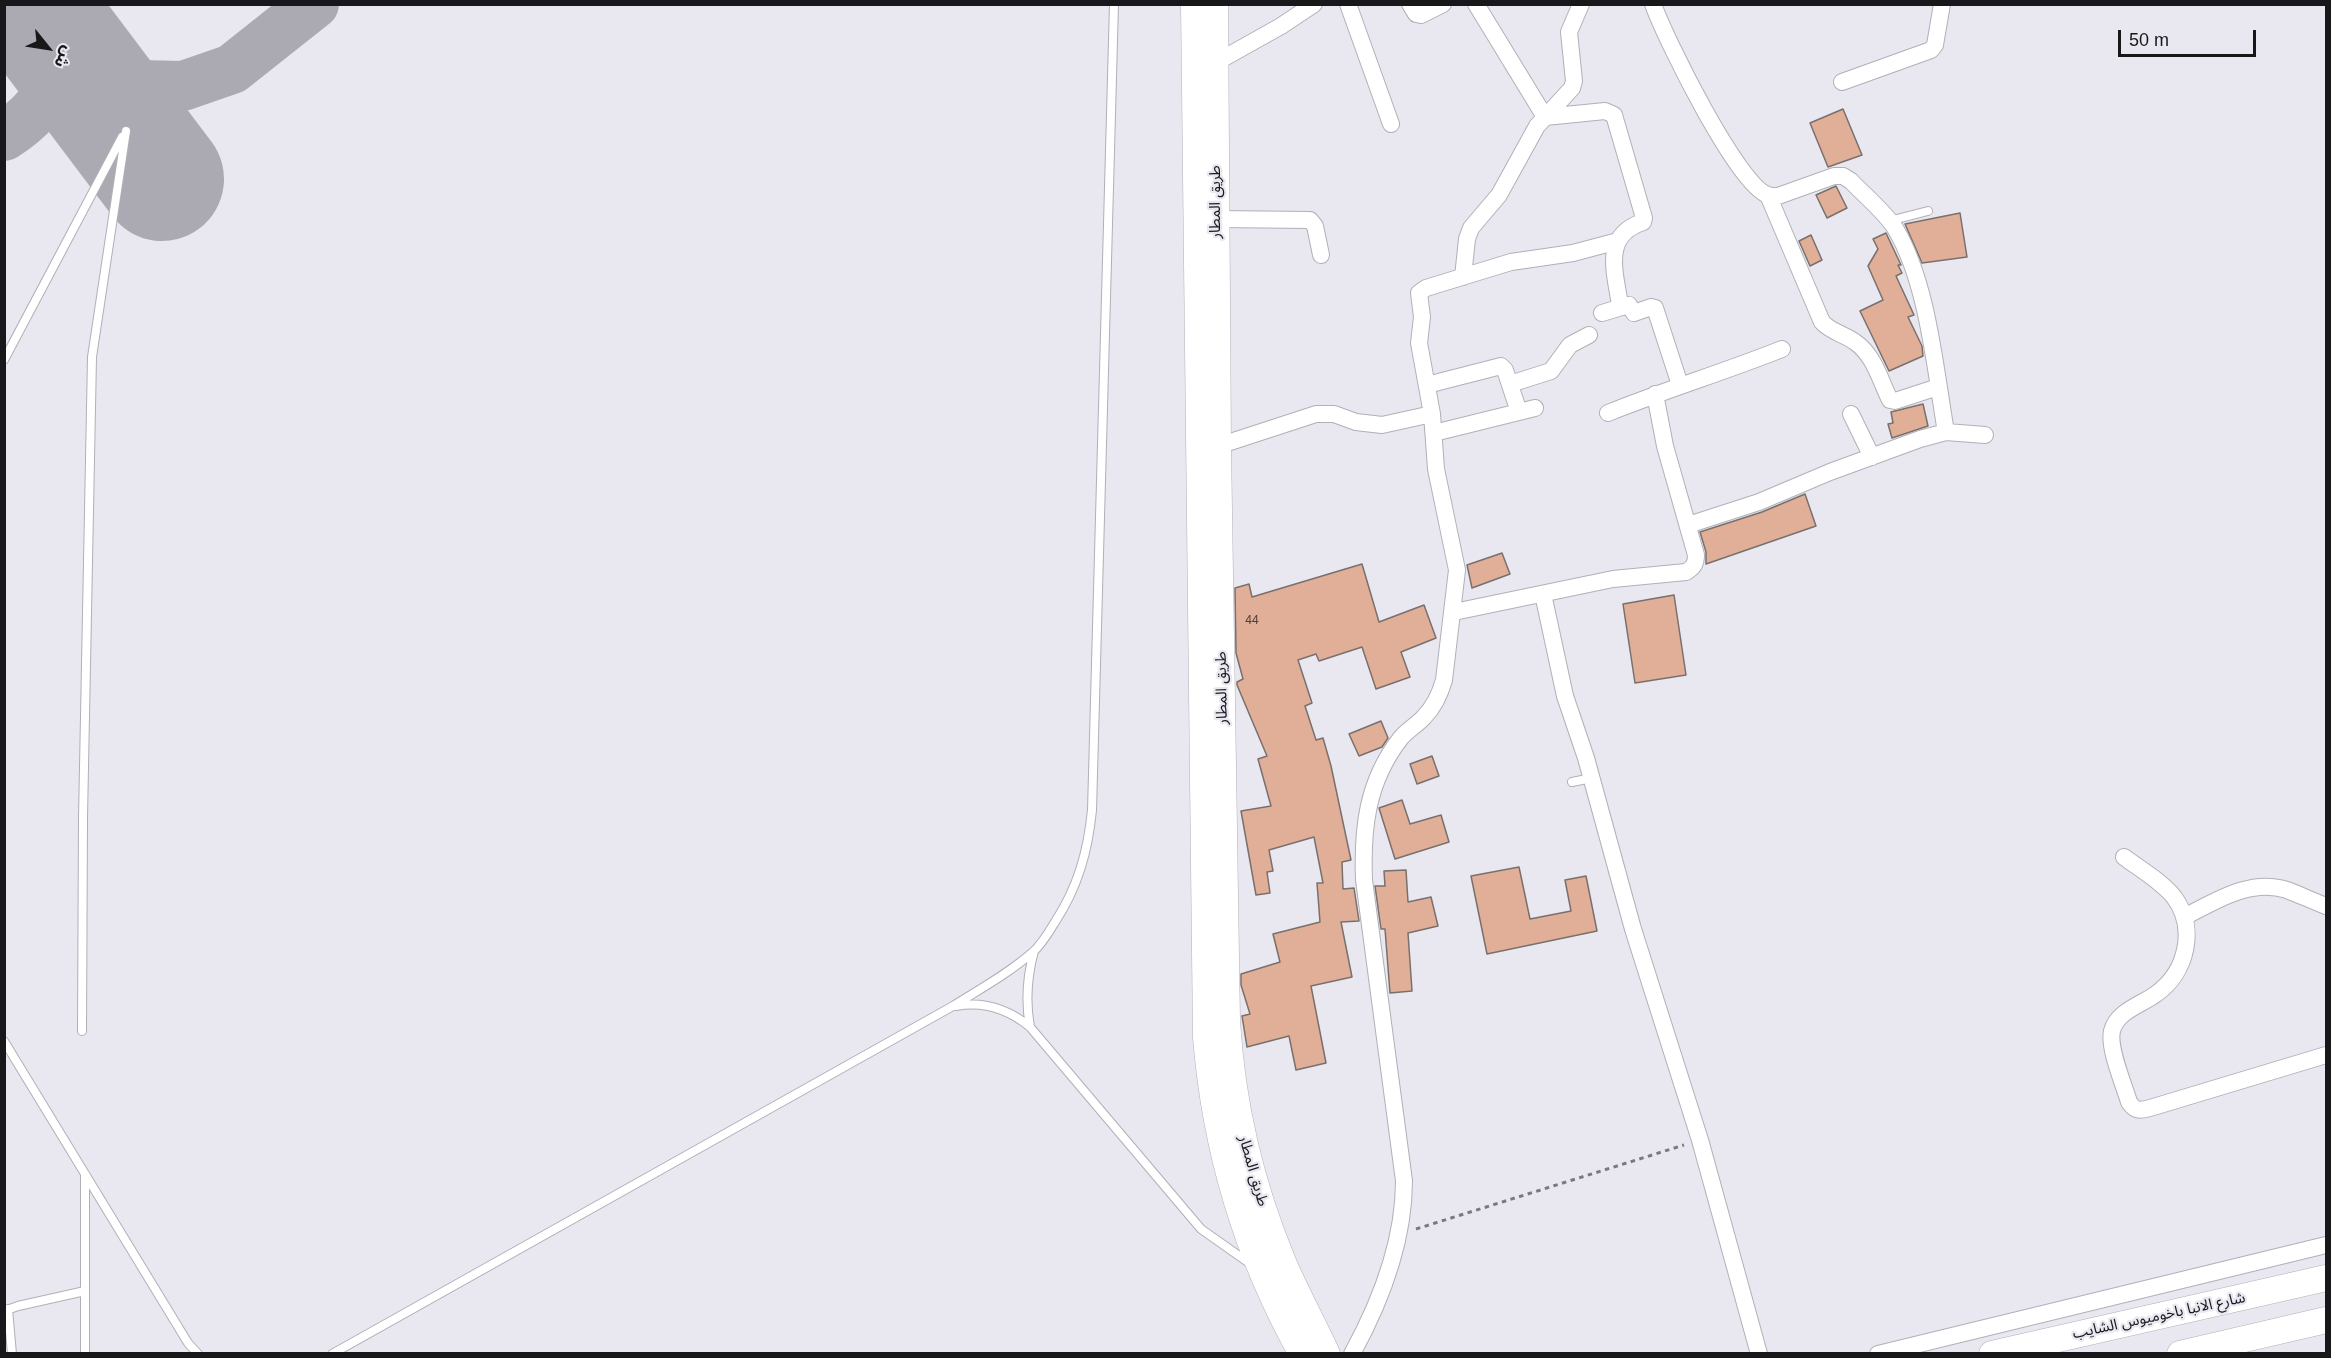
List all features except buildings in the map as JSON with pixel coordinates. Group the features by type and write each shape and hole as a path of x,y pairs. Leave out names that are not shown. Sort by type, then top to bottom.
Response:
{"main road":[{"name":"طريق المطار","path":"1194,4 1206,1037 1210,1086 1219,1138 1230,1181 1272,1267 1327,1353"},
{"name":"طريق المطار","path":"1215,4 1218,447 1227,1021 1230,1071 1272,1267 1302,1353"},
{"name":"شارع الانبا باخوميوس الشايب","path":"1992,1353 2326,1278"},
{"path":"2180,1353 2326,1320"}],"street":[{"path":"1215,63 1281,26 1314,4"},
{"path":"1348,4 1391,124"},
{"path":"1410,4 1416,14 1421,15 1443,4"},
{"path":"1476,4 1545,117"},
{"path":"1463,277 1469,233 1499,195 1531,136 1572,88 1574,81 1569,32 1581,4"},
{"path":"1653,4 1669,43 1708,117 1745,173 1768,195 1822,322 1865,350 1890,400 1938,387"},
{"path":"1842,81 1931,50 1935,45 1942,4"},
{"path":"1545,117 1605,111 1614,115 1644,218 1643,222 1628,228 1618,241 1613,258 1622,307"},
{"path":"1768,195 1778,196 1834,176 1843,176 1851,181 1894,227 1914,270 1926,321 1946,432"},
{"path":"1216,219 1310,220 1315,226 1321,255"},
{"path":"1352,1353 1379,1297 1399,1234 1404,1208 1404,1181 1381,1023 1364,880 1363,852 1366,818 1371,791 1383,766 1401,737 1424,717 1440,694 1454,612 1457,570 1436,469 1432,414 1419,343 1422,317 1419,292 1511,262 1573,253 1618,241"},
{"path":"1602,313 1629,306 1634,313 1651,307 1655,308 1680,385"},
{"path":"1510,384 1551,371 1570,345 1589,335"},
{"path":"1608,413 1782,349"},
{"path":"1426,385 1501,366 1527,410 1434,433"},
{"path":"1454,612 1612,579 1686,572 1692,568 1696,562 1696,555 1665,447 1655,394"},
{"path":"1218,447 1316,414 1334,414 1356,422 1382,425 1432,414"},
{"path":"1851,414 1872,457"},
{"path":"1688,525 1759,502 1920,439 1946,432 1985,435"},
{"path":"1543,594 1565,696 1592,778 1633,929 1700,1140 1760,1353"},
{"path":"2124,857 2166,888 2173,897 2184,917 2187,940 2186,952 2176,974 2156,994 2121,1015 2112,1033 2112,1044 2129,1102 2133,1108 2139,1110 2150,1108 2326,1055"},
{"path":"2184,917 2237,891 2262,886 2286,890 2326,906"},
{"path":"1878,1353 2326,1245"}],"lane":[{"path":"332,1353 953,1006 1011,969 1035,950 1068,903 1081,873 1089,842 1092,810 1114,4"},
{"path":"4,360 126,130 92,357 83,818 82,1031"},
{"path":"1889,221 1928,211"},
{"path":"1572,782 1592,778"},
{"path":"1030,1027 1027,1011 1027,980 1035,950"},
{"path":"953,1006 981,1004 994,1006 1019,1018 1030,1027 1201,1229 1272,1267"},
{"path":"4,1041 188,1343 198,1353"},
{"path":"86,1174 86,1353"},
{"path":"12,1353 6,1310 86,1291"}],"path":[{"path":"1399,1234 1700,1140"}],"taxiway":[{"path":"4,136 36,109 47,95 54,80 59,63 60,45 57,4"},
{"path":"62,49 111,78 139,85 183,86 232,69 314,4"}],"runway":[{"path":"30,4 162,179"}]}
